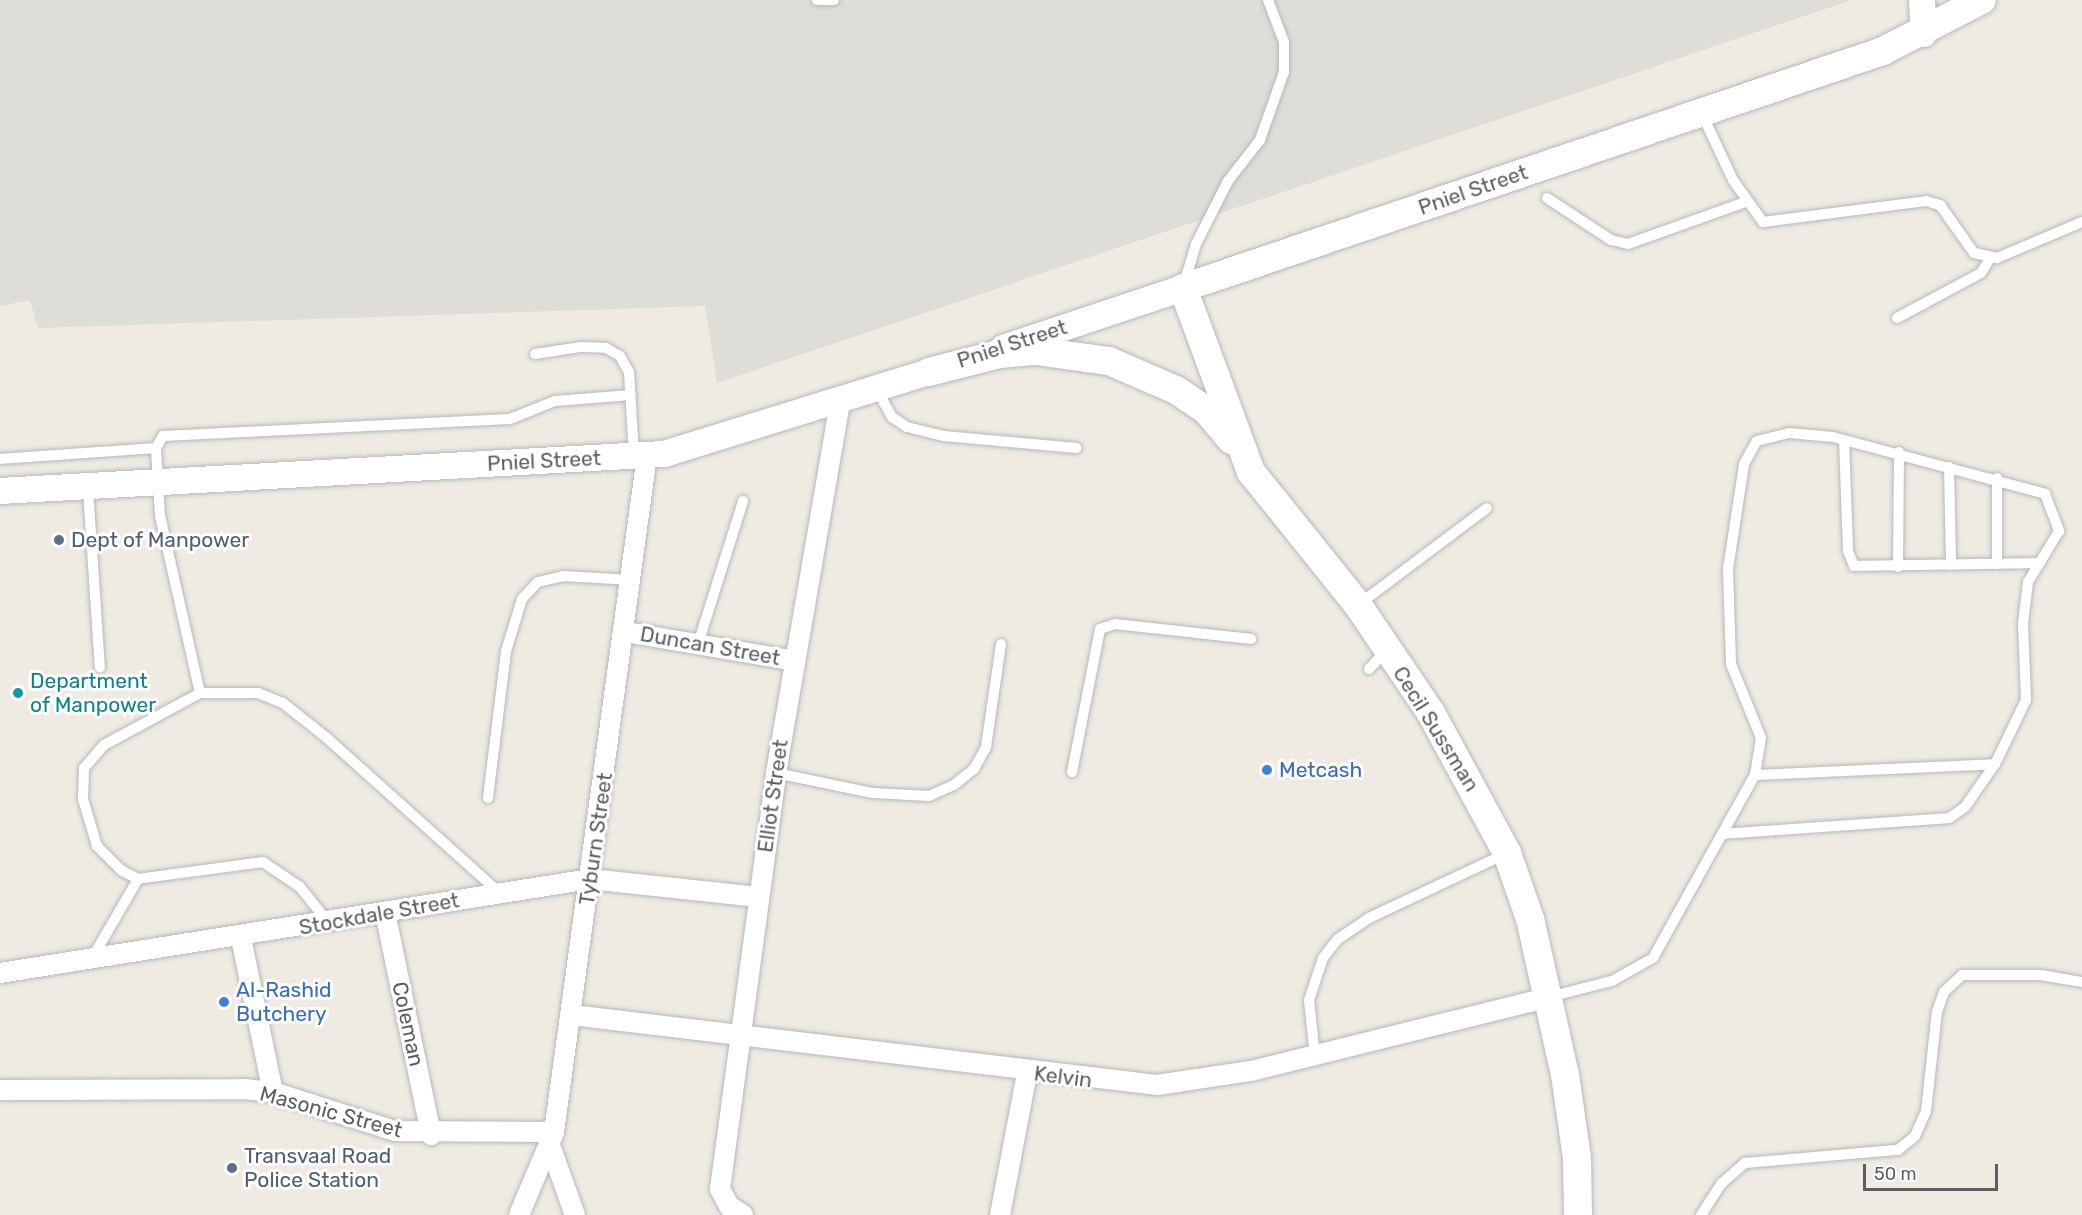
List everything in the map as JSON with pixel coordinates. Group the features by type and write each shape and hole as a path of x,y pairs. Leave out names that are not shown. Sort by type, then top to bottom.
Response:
{"main road":[{"name":"Pniel Street","path":"1183,288 1702,114 1924,34 1952,8 1982,0"},
{"name":"Cecil Sussman","path":"1183,288 1251,472 1358,605 1378,660 1458,758 1507,853 1549,997 1577,1158 1578,1215"},
{"path":"929,372 999,354 1036,351 1109,361 1152,377 1207,411 1251,472"}],"street":[{"path":"1922,0 1924,34"},
{"name":"Pniel Street","path":"0,491 88,489 640,456 840,404 929,372 1183,288"},
{"name":"Elliot Street","path":"743,1215 729,1206 720,1190 776,772 840,404"},
{"name":"Tyburn Street","path":"519,1215 553,1140 626,632 640,456"},
{"name":"Duncan Street","path":"626,632 795,661"},
{"name":"Stockdale Street","path":"0,973 241,938 590,879 759,897"},
{"name":"Coleman","path":"385,912 431,1135"},
{"path":"241,938 273,1092"},
{"name":"Kelvin","path":"572,1015 1027,1073 1157,1085 1315,1056 1549,997"},
{"path":"1000,1215 1027,1073"},
{"name":"Masonic Street","path":"0,1090 273,1092 395,1131 431,1135 553,1140"},
{"path":"553,1140 575,1215"}],"lane":[{"path":"817,0 834,0"},
{"path":"1183,288 1196,244 1228,181 1260,140 1284,72 1284,42 1268,0"},
{"path":"1702,114 1745,202 1756,217 1774,223 1926,201 1940,205 1974,252 1991,257 2011,256 2082,222"},
{"path":"1547,198 1611,240 1628,244 1745,202"},
{"path":"1897,318 1981,273 1991,257"},
{"path":"535,354 606,348 620,356 631,395 640,456"},
{"path":"877,390 892,417 907,428 944,436 1076,448"},
{"path":"200,693 170,580 157,484 156,448 163,436 184,431 510,419 555,401 631,395"},
{"path":"1549,997 1612,981 1653,958 1755,775 1761,738 1731,664 1728,569 1744,464 1757,441 1771,434 1844,440 1997,478 2045,494 2053,503 2059,531 2040,563 2031,573 2024,602 2025,700 1995,764 1975,795 1948,818 1723,834"},
{"path":"1844,440 1849,559 1854,566 2040,563"},
{"path":"0,459 156,448"},
{"path":"1898,567 1899,452"},
{"path":"1949,467 1951,565"},
{"path":"1997,478 1997,564"},
{"path":"88,489 100,668"},
{"path":"698,644 743,501"},
{"path":"1358,605 1487,508"},
{"path":"488,798 506,651 522,599 538,582 563,576 632,579"},
{"path":"1072,772 1100,629 1115,624 1251,639"},
{"path":"776,772 873,793 929,796 954,785 974,769 986,747 1001,644"},
{"path":"329,922 300,887 263,862 138,879 122,871 98,846 83,799 84,768 104,745 200,693 228,689 283,703 500,894"},
{"path":"1755,775 1995,764"},
{"path":"1315,1056 1309,1000 1323,958 1338,939 1369,918 1507,853"},
{"path":"91,960 138,879"},
{"path":"1701,1215 1722,1183 1745,1163 1898,1150 1915,1136 1926,1111 1937,1012 1944,992 1962,975 2041,975 2082,982"}],"shaded area":[{"path":"0,0 1852,0 717,383 705,306 38,328 30,300 0,306"}],"place":[{"name":"Dept of Manpower","path":"59,540"},
{"name":"Department of Manpower","path":"18,693"},
{"name":"Metcash","path":"1267,770"},
{"name":"Al-Rashid Butchery","path":"224,1002"},
{"name":"Transvaal Road Police Station","path":"232,1168"}]}
